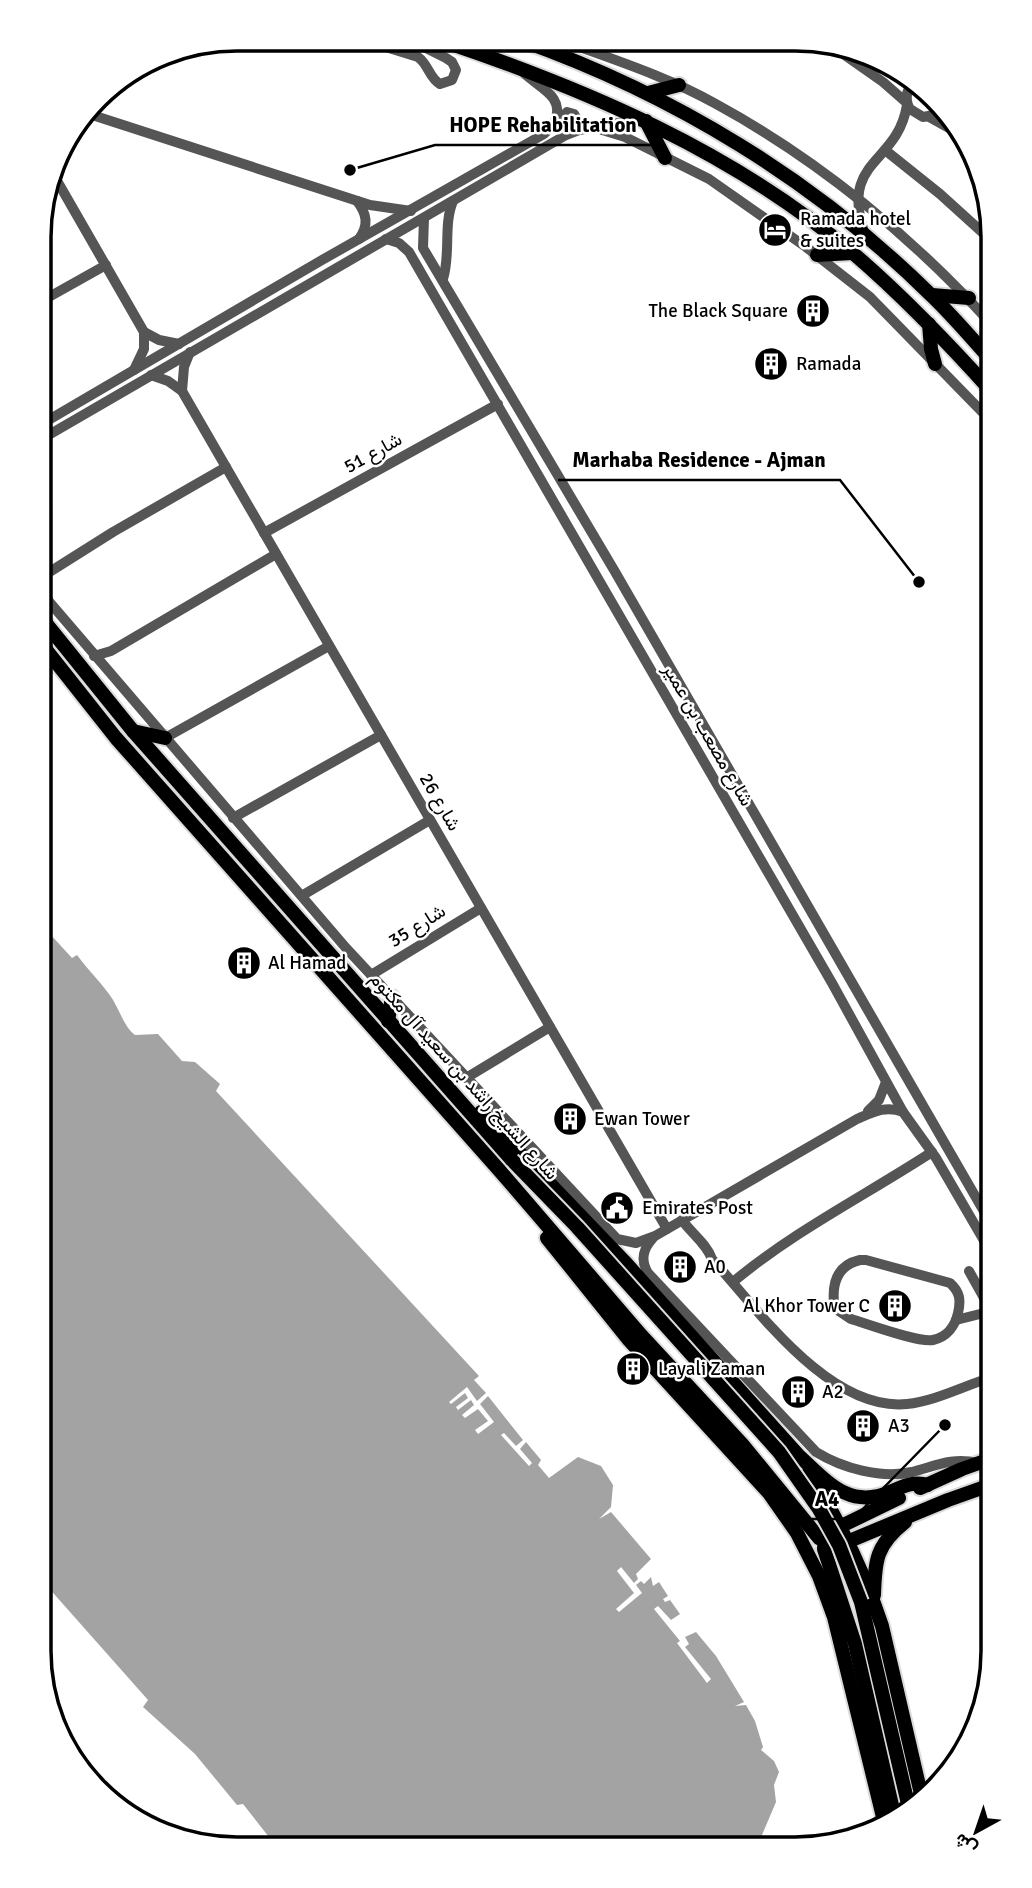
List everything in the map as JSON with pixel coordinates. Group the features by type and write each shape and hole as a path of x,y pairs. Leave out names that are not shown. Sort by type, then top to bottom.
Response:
{"main road":[{"path":"473,51 586,93 644,120 750,179 852,253 929,324 981,380"},
{"path":"548,51 648,93 743,147 807,191 865,235 932,295 981,349"},
{"path":"648,93 679,85"},
{"path":"644,120 665,158"},
{"path":"817,255 852,253"},
{"path":"932,295 969,298"},
{"path":"929,324 935,364"},
{"name":"شارع الشيخ راشد بن سعيد آل مكتوم","path":"51,630 133,731 388,1021 761,1430 819,1509 839,1545 861,1602 907,1800"},
{"name":"شارع الشيخ راشد بن سعيد آل مكتوم","path":"51,656 116,738 500,1171 641,1335 764,1469 813,1531 825,1542"},
{"path":"133,731 165,738"},
{"path":"388,1021 392,998"},
{"path":"453,1093 471,1103 486,1117 624,1261 799,1456 838,1490 855,1497 883,1496 913,1483 928,1485"},
{"path":"486,1117 509,1122"},
{"path":"500,1171 521,1205 581,1282 629,1340 768,1493 797,1533 819,1576 834,1617 883,1815"},
{"path":"724,1373 727,1357"},
{"path":"799,1456 841,1526 874,1600 883,1626 920,1789"},
{"path":"893,1809 857,1655 825,1555 825,1542 828,1534 841,1526 981,1462"},
{"path":"764,1469 780,1476 805,1510 811,1512 820,1508 821,1501 812,1477"},
{"path":"825,1542 836,1545 848,1541 981,1488"},
{"path":"874,1600 874,1568 881,1547 894,1531 917,1512"},
{"path":"842,1603 844,1593 841,1576 849,1569 855,1570 860,1575 870,1605 883,1626"}],"street":[{"path":"399,51 418,57 425,63 433,79 440,84 452,79 456,70 452,62 431,51"},
{"path":"590,51 679,85 759,129 857,199 916,249 981,312"},
{"path":"852,60 875,76 914,113 945,126"},
{"path":"517,66 554,97 558,107 555,122"},
{"path":"865,235 857,199 860,181 897,135 904,120 909,90"},
{"path":"51,419 544,134 567,112 576,116 576,126 566,135"},
{"path":"897,135 934,113"},
{"path":"96,116 357,201 383,208 411,211"},
{"path":"51,434 566,135 579,130 644,120"},
{"path":"593,128 617,134 730,192 817,255 870,297 981,411"},
{"path":"885,150 981,231"},
{"path":"840,186 860,181"},
{"path":"59,184 144,332 144,349 133,372"},
{"path":"357,201 366,216 365,229 358,240"},
{"path":"443,279 453,201"},
{"path":"409,253 414,244 423,248 424,218"},
{"name":"شارع مصعب بن عمير","path":"386,239 399,243 409,253 832,984 903,1112 934,1155 981,1235"},
{"name":"شارع مصعب بن عمير","path":"423,248 779,854 981,1206"},
{"path":"51,296 106,265"},
{"path":"144,332 159,340 179,344"},
{"path":"182,391 184,367 190,352"},
{"path":"151,375 168,381 182,391"},
{"name":"شارع 26","path":"182,391 667,1229"},
{"name":"شارع 51","path":"264,533 498,404"},
{"path":"51,571 226,467"},
{"path":"94,656 111,651 276,554"},
{"path":"51,604 371,975 617,1239 636,1243 655,1236 857,1119 875,1105 886,1082"},
{"path":"165,738 329,646"},
{"path":"233,818 381,735"},
{"path":"303,895 430,820"},
{"name":"شارع 35","path":"371,975 481,908"},
{"path":"466,1078 550,1027"},
{"path":"857,1119 884,1109 903,1112"},
{"path":"733,1282 785,1241 934,1155"},
{"path":"682,1220 693,1235 699,1250 712,1259 811,1365 833,1383 866,1399 892,1404 918,1402 981,1381"},
{"path":"655,1236 644,1253 643,1263 648,1273 803,1441 829,1459 862,1470 886,1474 913,1471 946,1461 977,1463"},
{"path":"956,1320 960,1299 957,1290 946,1280 866,1259 848,1264 836,1277 834,1303 839,1311 851,1319 931,1340 946,1334 956,1320 981,1315"},
{"path":"969,1270 981,1292"}],"shaded area":[{"path":"51,935 72,958 77,955 109,994 127,1027 135,1035 158,1034 182,1061 195,1062 220,1084 216,1091 479,1376 474,1380 486,1393 477,1401 467,1387 449,1402 451,1404 465,1393 468,1398 456,1407 458,1410 471,1400 474,1405 462,1415 465,1418 478,1409 488,1421 475,1430 478,1434 494,1422 480,1404 488,1396 523,1440 516,1446 504,1433 501,1435 529,1466 532,1463 520,1449 526,1442 541,1460 538,1465 549,1478 578,1457 601,1466 613,1485 611,1507 599,1519 611,1512 651,1559 636,1574 638,1579 634,1583 621,1567 617,1571 634,1593 616,1609 619,1612 642,1593 636,1585 641,1581 644,1584 651,1577 653,1586 659,1582 668,1596 663,1599 665,1602 670,1600 680,1614 671,1620 658,1606 654,1609 680,1641 677,1643 707,1683 711,1679 685,1647 689,1644 685,1637 696,1632 716,1656 744,1702 735,1706 746,1705 755,1721 763,1747 761,1750 774,1761 779,1772 774,1785 776,1802 761,1837 269,1837 243,1804 237,1805 195,1754 143,1707 148,1700 51,1591"}],"place":[{"name":"HOPE Rehabilitation","path":"350,170"},
{"name":"Ramada hotel & suites","path":"775,230"},
{"name":"The Black Square","path":"813,311"},
{"name":"Ramada","path":"771,364"},
{"name":"Marhaba Residence - Ajman","path":"919,582"},
{"name":"Al Hamad","path":"244,963"},
{"name":"Ewan Tower","path":"570,1119"},
{"name":"Emirates Post","path":"617,1208"},
{"name":"A0","path":"680,1267"},
{"name":"Al Khor Tower C","path":"895,1306"},
{"name":"Layali Zaman","path":"633,1369"},
{"name":"A2","path":"798,1392"},
{"name":"A4","path":"945,1425"},
{"name":"A3","path":"863,1426"}]}
